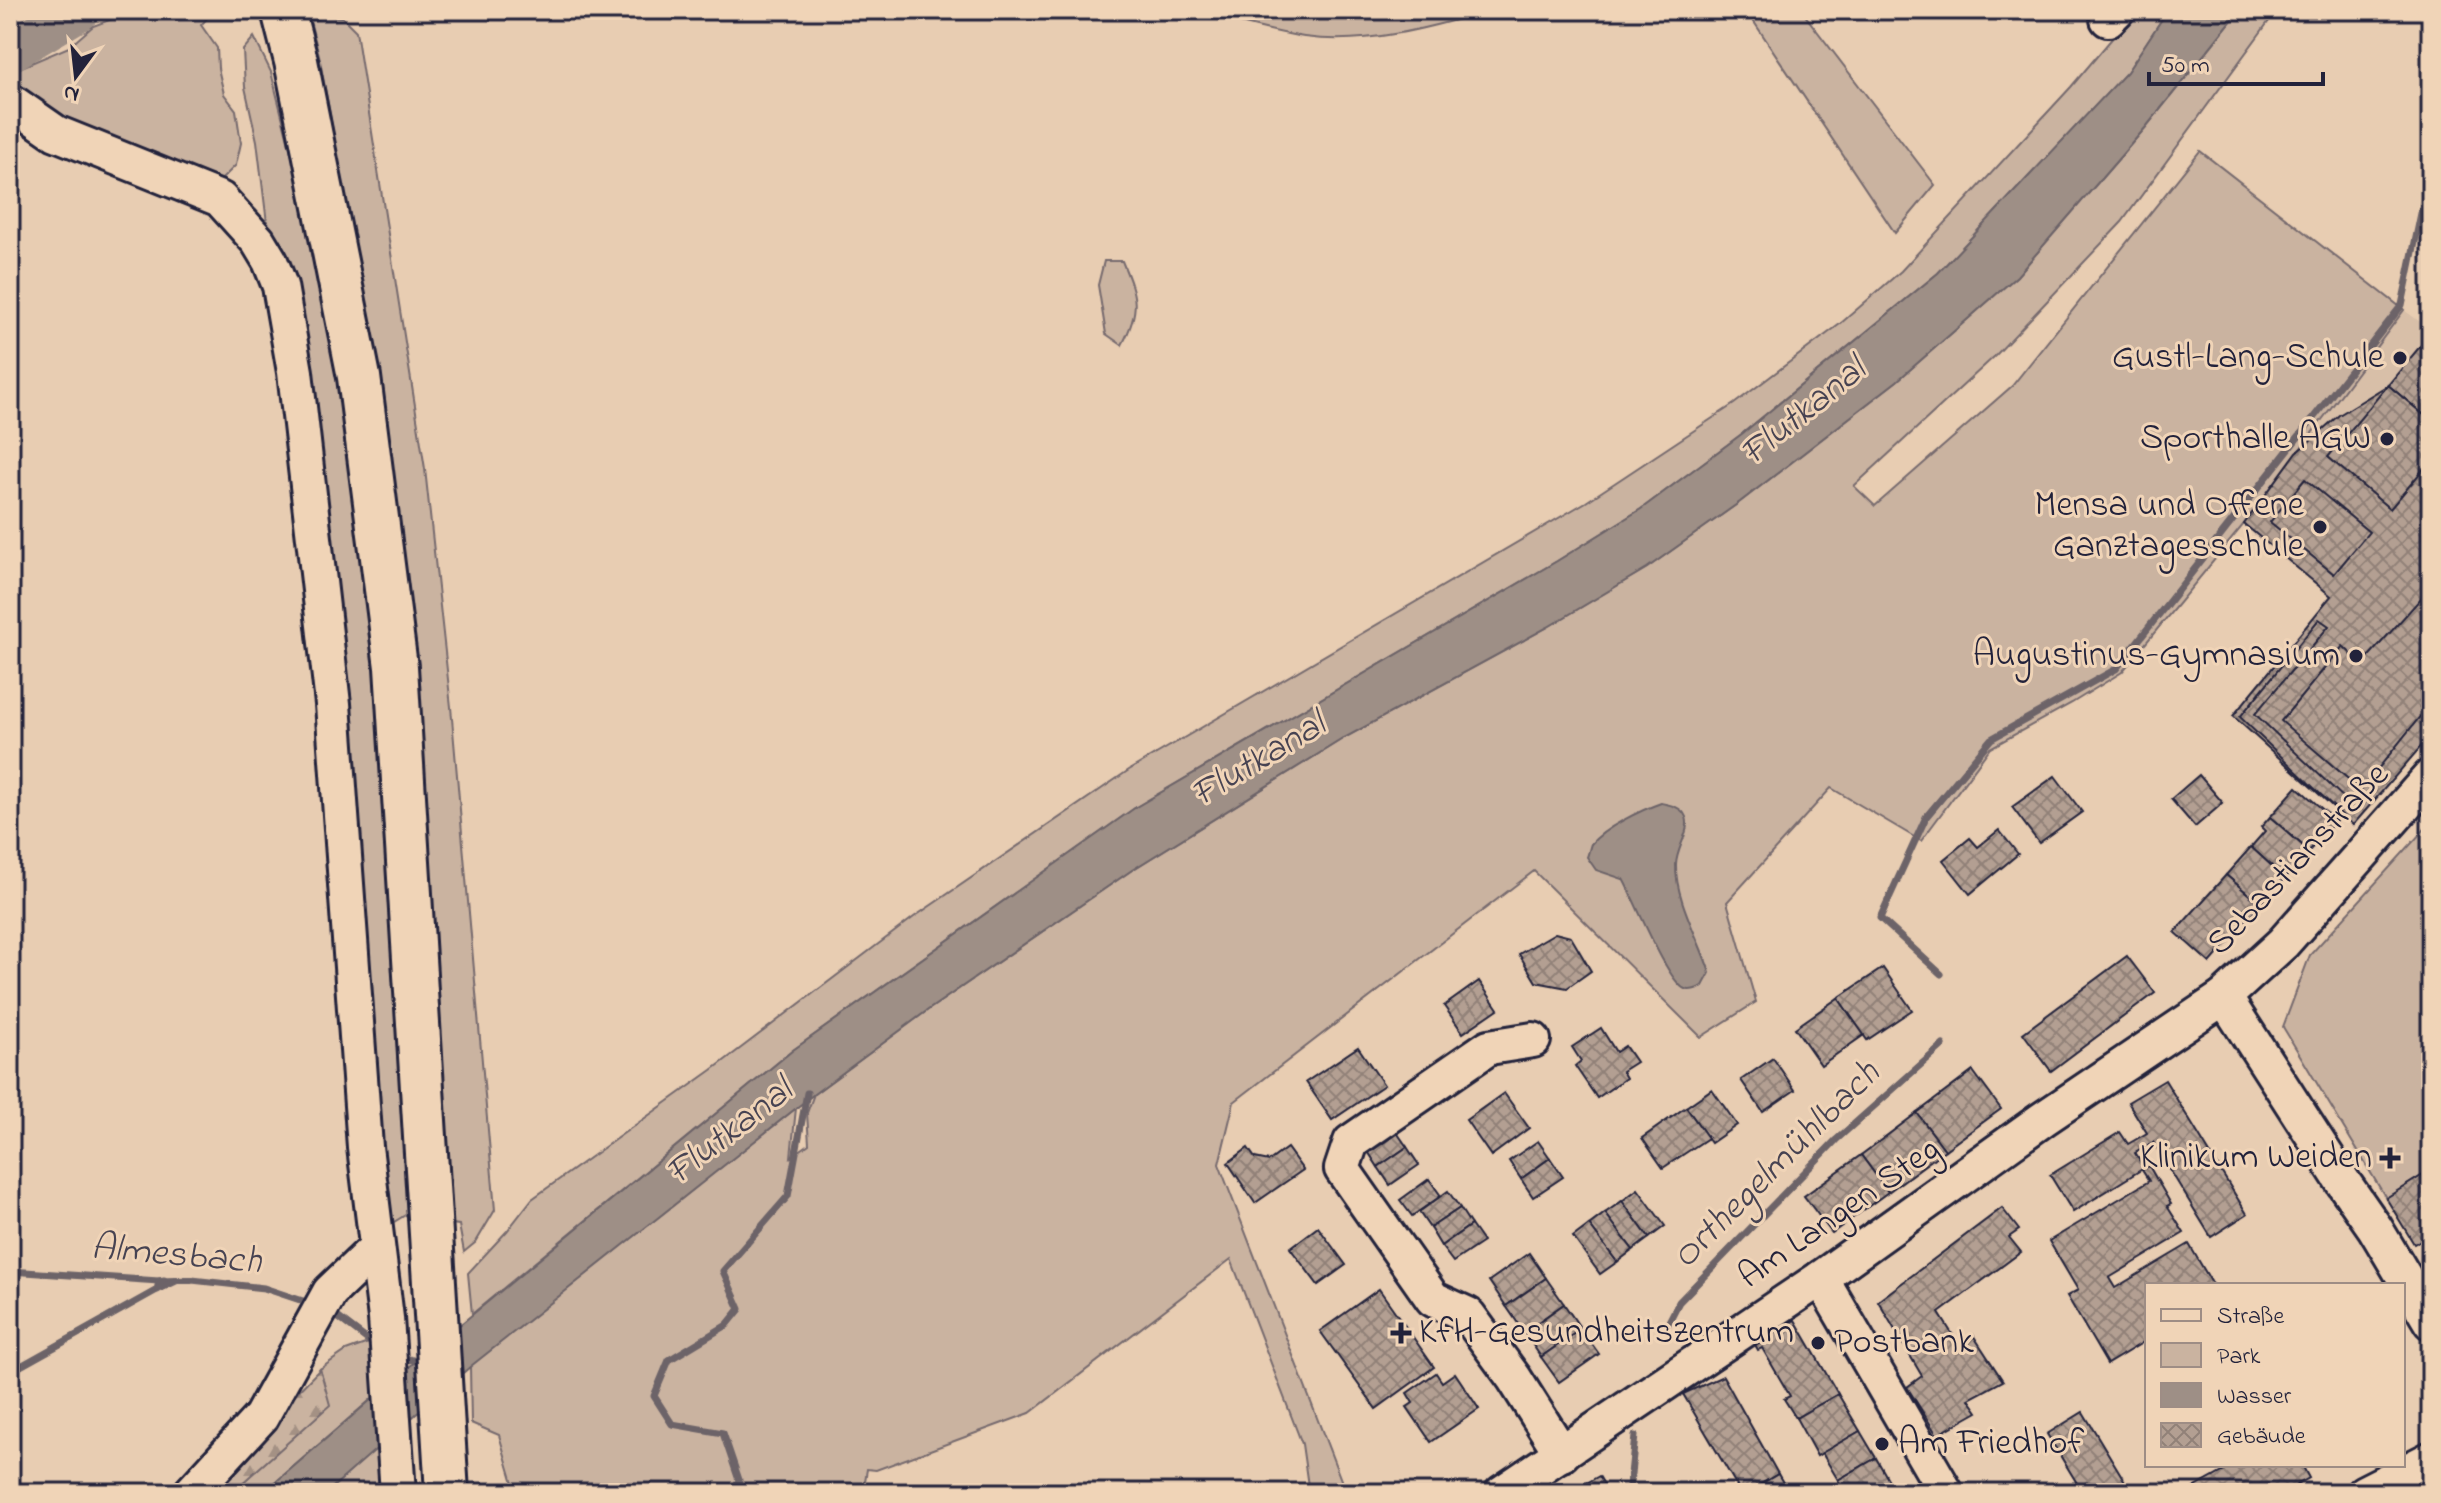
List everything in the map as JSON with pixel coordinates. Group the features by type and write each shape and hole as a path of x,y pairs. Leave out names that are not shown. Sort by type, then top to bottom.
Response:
{"main road":[{"path":"283,10 359,377 396,667 446,1481"}],"street":[{"path":"12,104 56,133 220,199 258,241 280,286 295,372 333,704 365,1147 386,1318 398,1493"},
{"name":"Sebastianstraße","path":"2224,997 2283,943 2431,776"},
{"path":"2224,997 2375,1228 2431,1322"},
{"name":"Am Langen Steg","path":"1502,1493 1821,1278 2034,1125 2224,997"},
{"path":"1533,1040 1489,1047 1351,1142 1342,1169 1433,1299 1468,1315 1514,1378 1562,1454"},
{"path":"191,1493 261,1417 330,1292 376,1248"},
{"path":"1821,1278 1946,1493"},
{"path":"2364,1493 2431,1459"}],"shaded area":[{"name":"Gustl-Lang-Schule","path":"2404,310 2431,330 2431,421 2388,385 2339,415 2297,452"}],"green space":[{"path":"136,10 220,10 201,25 217,48 224,94 236,110 241,143 236,165 222,179 190,180 41,107 10,72 69,47 93,26"},
{"path":"1190,10 1492,10 1399,33 1328,39 1276,32"},
{"path":"1746,10 1801,10 1935,185 1895,233"},
{"path":"2136,10 2168,10 2127,72 1938,273 1743,433 1641,509 1557,561 1136,807 793,1050 472,1314 468,1273 532,1199 712,1070 914,917 1129,770 1586,502 1734,404 1840,324 1901,271 2071,87"},
{"path":"2240,10 2277,10 2122,222 1996,355 1854,486 1875,506 2012,386 2200,151 2404,310 2244,524 2122,672 1990,748 1921,841 1831,788 1727,902 1756,1002 1701,1037 1534,871 1234,1102 1219,1164 1346,1493 1309,1493 1302,1444 1231,1259 1030,1413 876,1470 867,1469 863,1493 516,1493 499,1435 471,1423 470,1366 796,1108 791,1157 809,1144 807,1113 814,1094 928,1010 1132,870 1344,738 1548,627 1647,568 1740,502 1897,381 2017,276 2146,127"},
{"path":"326,16 342,17 356,31 425,469 451,707 495,1210 476,1242 464,1252 459,1225 452,1224 446,1165 425,795 406,574 367,314 310,21"},
{"path":"254,37 271,72 308,220 341,380 375,622 415,1209 389,1225 257,141 245,87 243,50"},
{"path":"1104,261 1122,261 1134,294 1132,322 1122,345 1106,334 1098,285"},
{"name":"Klinikum Weiden","path":"2431,822 2431,1170 2386,1198 2283,1027 2310,955"},
{"path":"382,1338 384,1388 263,1493 231,1493 329,1405 320,1369 346,1351"},
{"path":"320,1369 330,1405 231,1493 207,1493 272,1418"},
{"path":"388,1437 390,1493 326,1493"}],"water":[{"name":"Flutkanal","path":"2168,10 2240,10 2146,127 2017,276 1897,381 1740,502 1647,568 1548,627 1344,738 1132,870 928,1010 814,1094 471,1366 326,1493 263,1493 416,1361 793,1050 1136,807 1557,561 1641,509 1743,433 1938,273 2127,72"},
{"path":"1661,803 1679,809 1687,822 1676,865 1679,892 1710,973 1703,986 1692,990 1685,989 1669,971 1623,879 1596,870 1587,857 1591,844 1605,832"}],"building":[{"path":"2431,333 2431,421 2388,385"},
{"name":"Augustinus-Gymnasium","path":"2388,385 2431,421 2431,735 2353,825 2233,716 2331,596 2244,524 2297,452 2339,415"},
{"name":"Sporthalle AGW","path":"2388,385 2431,421 2431,460 2390,509 2328,457"},
{"name":"Mensa und Offene Ganztagesschule","path":"2305,479 2369,532 2334,574 2270,522"},
{"path":"2431,587 2431,703 2361,790 2281,721 2343,646 2362,664"},
{"path":"2319,619 2329,626 2255,714 2346,800 2337,810 2240,717"},
{"path":"2199,775 2223,803 2195,827 2171,799"},
{"path":"2055,776 2082,812 2039,843 2012,807"},
{"path":"2297,787 2336,821 2309,851 2270,817"},
{"path":"2270,817 2309,851 2285,878 2251,847 2265,831 2261,827"},
{"path":"1999,830 2018,854 1970,894 1943,860 1970,838 1978,847"},
{"path":"2251,847 2285,878 2261,905 2226,875"},
{"path":"2226,875 2261,905 2210,963 2175,932"},
{"path":"1555,933 1571,937 1591,971 1567,988 1536,982 1519,954"},
{"path":"2127,956 2155,993 2051,1071 2023,1033"},
{"path":"1883,968 1912,1010 1867,1040 1838,998"},
{"path":"1479,981 1498,1009 1463,1033 1444,1006"},
{"path":"1838,998 1864,1035 1821,1065 1795,1028"},
{"path":"1601,1028 1616,1052 1625,1046 1636,1062 1622,1071 1626,1078 1597,1098 1575,1066 1581,1061 1572,1047"},
{"path":"1358,1047 1384,1085 1332,1120 1306,1082"},
{"path":"1773,1058 1795,1090 1763,1112 1741,1080"},
{"path":"1973,1071 2001,1109 1945,1150 1917,1113"},
{"path":"2165,1080 2247,1214 2211,1237 2153,1142 2135,1153 2144,1168 2073,1212 2050,1175 2120,1132 2128,1144 2147,1133 2128,1102"},
{"path":"1712,1089 1737,1125 1711,1143 1686,1107"},
{"path":"1504,1093 1529,1128 1491,1156 1466,1120"},
{"path":"1686,1107 1708,1138 1663,1168 1642,1138"},
{"path":"1917,1113 1945,1150 1888,1192 1861,1155"},
{"path":"1396,1131 1407,1147 1378,1167 1367,1150"},
{"path":"1538,1141 1550,1158 1521,1179 1509,1161"},
{"path":"1407,1147 1419,1165 1390,1185 1378,1167"},
{"path":"1248,1148 1255,1158 1269,1161 1287,1148 1303,1170 1255,1203 1228,1163"},
{"path":"1861,1155 1888,1192 1832,1233 1804,1196"},
{"path":"1550,1158 1563,1177 1533,1197 1521,1179"},
{"path":"2149,1166 2171,1204 2167,1206 2184,1233 2109,1278 2115,1288 2189,1244 2212,1283 2145,1283 2145,1341 2107,1364 2067,1296 2078,1290 2049,1241 2149,1181 2142,1170"},
{"name":"Klinikum Weiden","path":"2431,1170 2431,1234 2414,1244 2386,1198"},
{"path":"1429,1179 1441,1196 1412,1216 1400,1200"},
{"path":"1638,1189 1665,1226 1649,1238 1622,1201"},
{"path":"1448,1191 1460,1208 1430,1228 1419,1212"},
{"path":"1622,1201 1649,1238 1633,1250 1605,1213"},
{"path":"1460,1208 1471,1225 1441,1246 1430,1228"},
{"path":"2002,1208 2019,1230 2009,1237 2021,1252 1939,1313 1959,1345 1973,1335 2003,1381 1969,1399 1978,1412 1937,1435 1907,1387 1922,1376 1878,1301"},
{"path":"1605,1213 1633,1250 1617,1262 1589,1225"},
{"path":"1471,1225 1483,1242 1453,1262 1441,1246"},
{"path":"1589,1225 1617,1262 1600,1274 1573,1237"},
{"path":"1318,1227 1346,1265 1318,1285 1290,1248"},
{"path":"1529,1253 1546,1278 1506,1306 1489,1281"},
{"path":"1546,1278 1564,1304 1524,1332 1506,1306"},
{"path":"1379,1289 1434,1367 1376,1409 1320,1331"},
{"path":"1564,1304 1581,1329 1541,1357 1524,1332"},
{"path":"1795,1320 1838,1394 1796,1418 1784,1399 1790,1396 1762,1348 1758,1350 1754,1343"},
{"path":"1581,1329 1599,1354 1559,1382 1541,1357"},
{"path":"1436,1373 1442,1382 1455,1373 1479,1409 1431,1442 1407,1407 1413,1403 1407,1393"},
{"path":"1723,1376 1778,1474 1746,1493 1741,1493 1683,1394"},
{"path":"1838,1394 1860,1431 1817,1456 1796,1418"},
{"path":"2083,1412 2132,1493 2083,1493 2047,1434"},
{"path":"1860,1431 1876,1458 1838,1480 1822,1453"},
{"path":"1876,1458 1896,1493 1845,1493 1838,1480"},
{"path":"2231,1467 2303,1467 2309,1478 2282,1493 2185,1493"},
{"path":"1778,1474 1789,1493 1746,1493"},
{"path":"1599,1476 1609,1493 1571,1493 1583,1485"}],"waterway":[{"path":"10,51 79,10"},
{"path":"1941,974 1880,918 1926,817 1991,739 2116,669 2402,305 2431,165"},
{"name":"Orthegelmühlbach","path":"1662,1335 1679,1302 1836,1140 1943,1045"},
{"name":"Flutkanal","path":"732,1493 739,1480 723,1433 672,1424 654,1396 669,1360 727,1325 740,1309 723,1271 788,1196 807,1093"},
{"name":"Almesbach","path":"10,1271 159,1281 192,1280 264,1288 312,1304"},
{"name":"Almesbach","path":"157,1290 159,1281 164,1280"},
{"path":"10,1372 176,1281"},
{"name":"Almesbach","path":"331,1312 378,1348"},
{"name":"Almesbach","path":"397,1356 416,1361"},
{"name":"Orthegelmühlbach","path":"1629,1493 1635,1436"}],"place":[{"name":"Gustl-Lang-Schule","path":"2400,358"},
{"name":"Sporthalle AGW","path":"2387,439"},
{"name":"Mensa und Offene Ganztagesschule","path":"2320,527"},
{"name":"Augustinus-Gymnasium","path":"2356,656"},
{"name":"Klinikum Weiden","path":"2390,1158"},
{"name":"KfH-Gesundheitszentrum","path":"1401,1333"},
{"name":"Postbank","path":"1818,1343"},
{"name":"Am Friedhof","path":"1882,1444"}]}
